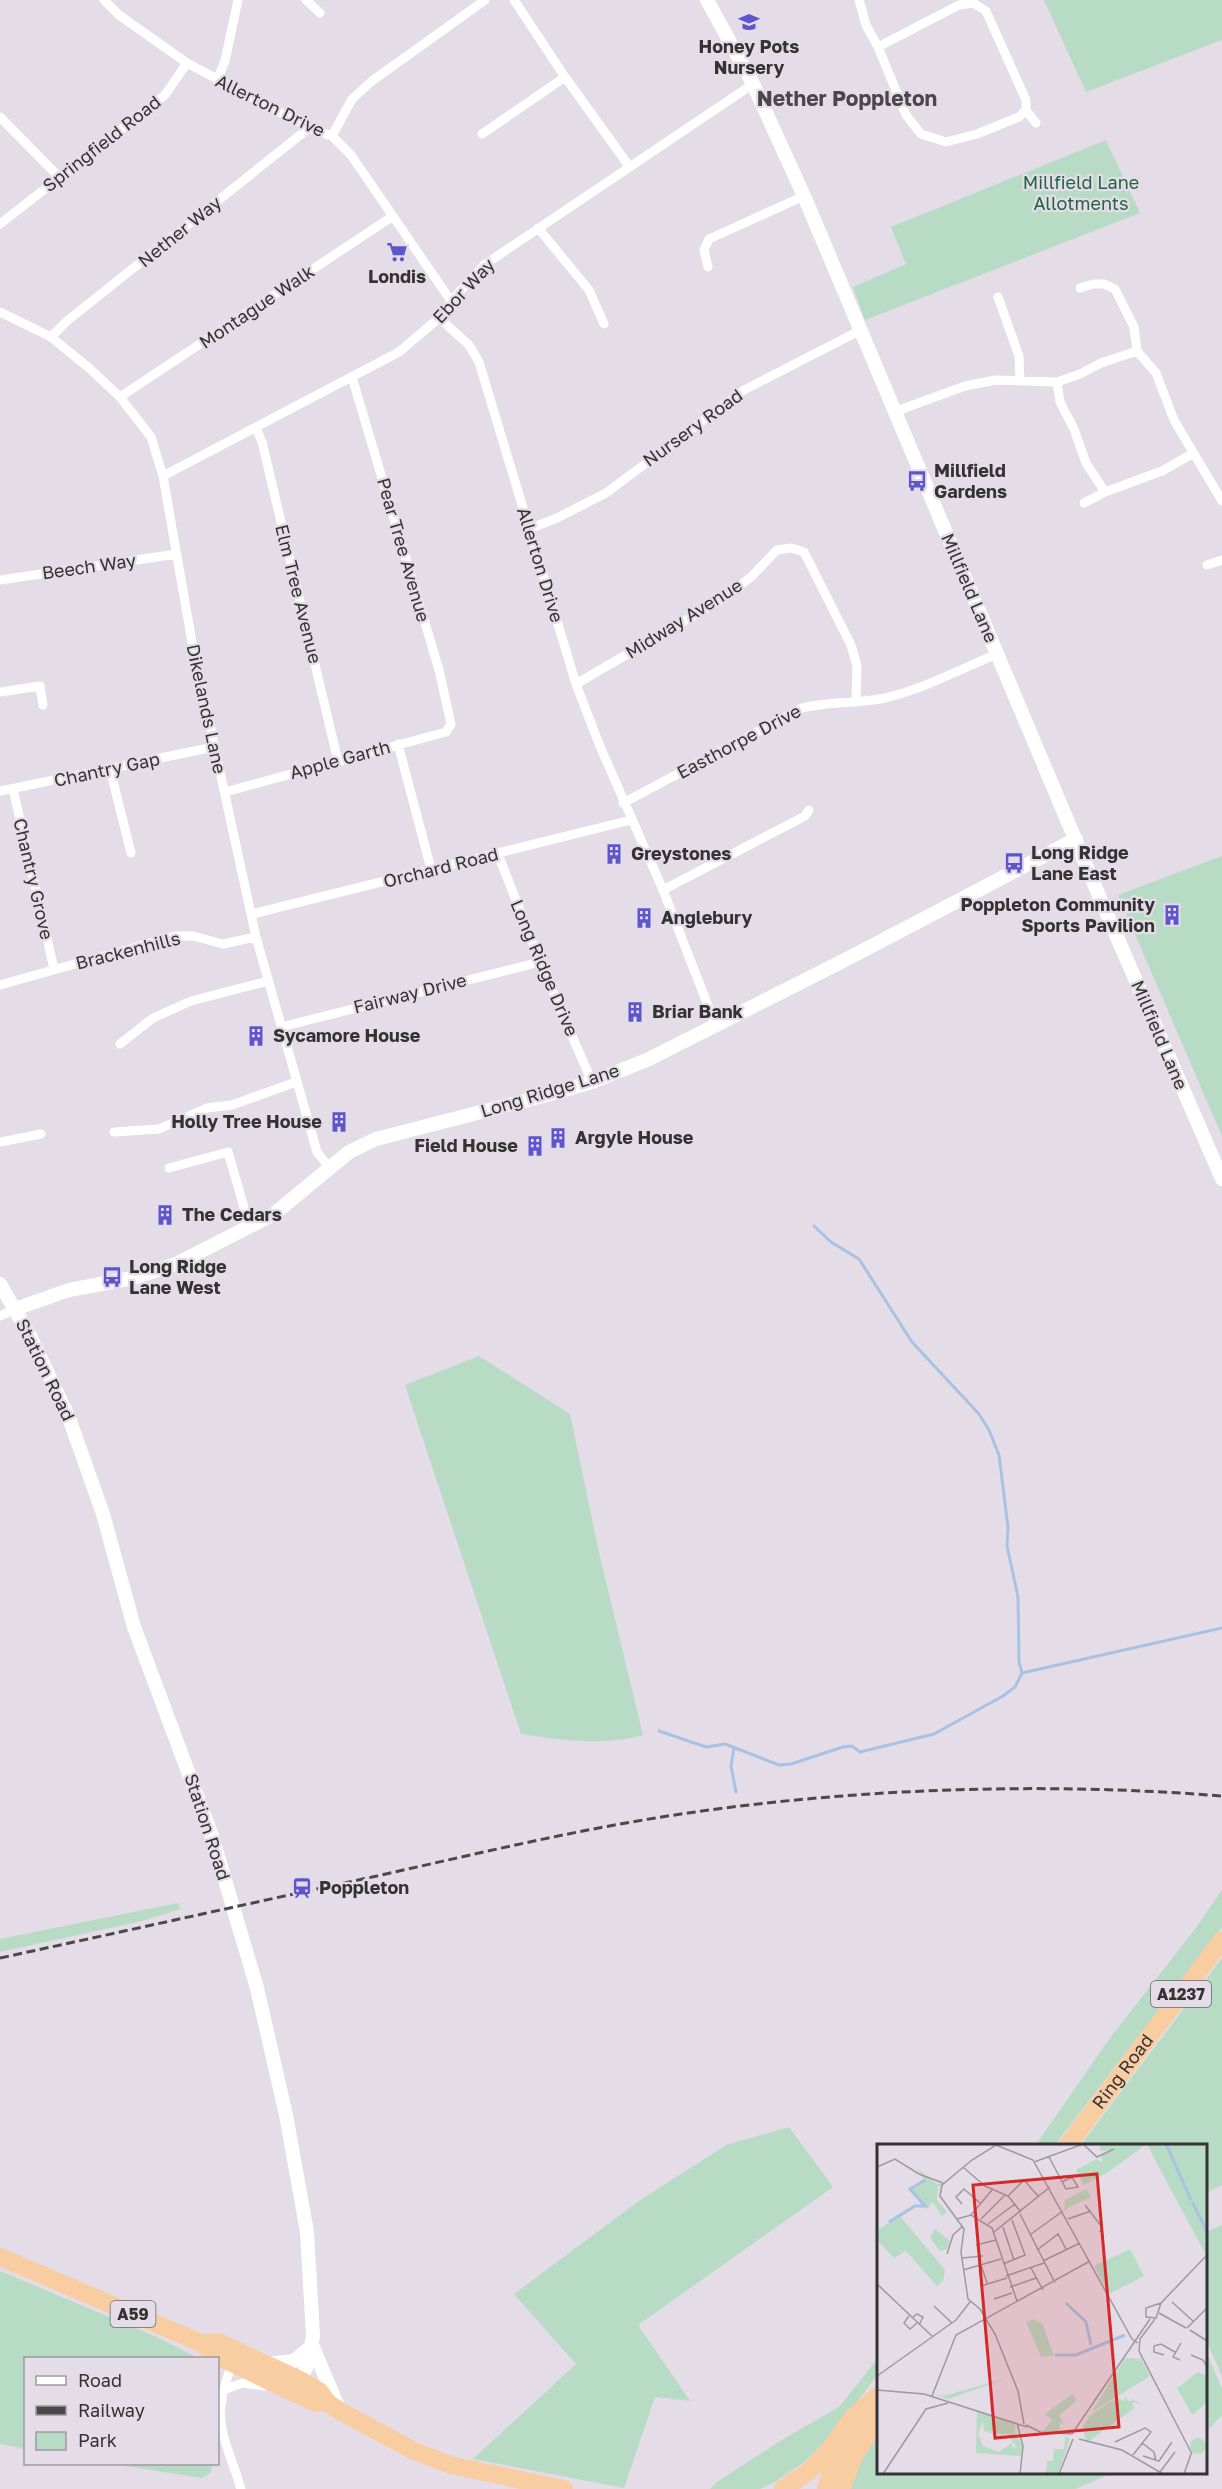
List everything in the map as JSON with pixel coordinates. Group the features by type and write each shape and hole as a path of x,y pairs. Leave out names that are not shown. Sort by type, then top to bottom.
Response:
{"highway":[{"name":"Ring Road","path":"1068,2144 1222,1940"},
{"name":"A59","path":"0,2257 205,2351 265,2364 293,2387"},
{"name":"A59","path":"235,2357 293,2387 319,2391 334,2407 412,2450 450,2465 564,2489"},
{"path":"784,2488 808,2472 830,2449 852,2418 876,2406"},
{"path":"826,2489 831,2472 876,2406"},
{"path":"841,2489 876,2406"}],"street":[{"path":"104,0 119,15 187,63"},
{"path":"217,80 225,61 238,0"},
{"path":"306,0 320,13"},
{"path":"332,136 352,99 372,81 485,0"},
{"path":"514,0 564,77 629,166"},
{"name":"Millfield Lane","path":"707,0 753,84 804,196 859,331 1222,1179"},
{"path":"859,0 866,25 878,47 906,115 921,134 946,142 977,134 1019,117 1026,110"},
{"path":"878,47 959,5 973,3 986,11 1026,100 1026,110 1036,123"},
{"name":"Allerton Drive","path":"187,63 309,128 332,136 351,154 451,301"},
{"name":"Springfield Road","path":"0,224 165,95 187,63"},
{"path":"482,134 564,77"},
{"name":"Ebor Way","path":"163,476 399,352 439,318 451,301 484,265 753,84"},
{"path":"0,117 59,177"},
{"name":"Nether Way","path":"51,337 67,321 309,128"},
{"path":"708,267 704,250 709,239 804,196"},
{"name":"Montague Walk","path":"120,397 393,216"},
{"path":"538,228 589,290 604,324"},
{"path":"1080,288 1093,284 1104,284 1115,289 1134,327 1137,351 1156,373 1174,420 1192,454 1222,501"},
{"path":"998,297 1019,356 1020,381"},
{"name":"Dikelands Lane","path":"0,312 51,337 120,397 151,437 163,476 193,648 256,937 317,1152 329,1167"},
{"name":"Allerton Drive","path":"439,318 469,345 479,362 576,684 631,820 663,890 716,1026"},
{"name":"Nursery Road","path":"529,529 558,518 606,493 744,390 859,331"},
{"path":"894,412 965,386 996,380 1057,382 1101,363 1137,351"},
{"name":"Pear Tree Avenue","path":"352,377 439,670 451,724"},
{"path":"1057,382 1060,402 1074,429 1086,463 1105,492"},
{"name":"Elm Tree Avenue","path":"256,428 264,452 338,761"},
{"path":"1084,503 1105,492 1162,471 1192,454"},
{"name":"Midway Avenue","path":"576,684 722,599 751,577 777,550 791,549 804,552 851,645 857,666 856,701"},
{"name":"Beech Way","path":"0,580 177,554"},
{"path":"1207,565 1222,560"},
{"name":"Easthorpe Drive","path":"624,803 802,708 827,702 885,698 997,654"},
{"path":"0,693 40,686 43,705"},
{"name":"Apple Garth","path":"225,792 446,732 451,724"},
{"path":"398,744 431,869"},
{"name":"Chantry Gap","path":"0,791 214,747"},
{"path":"111,769 130,854"},
{"name":"Chantry Grove","path":"13,789 54,969"},
{"path":"663,890 805,816 809,810"},
{"name":"Orchard Road","path":"252,914 631,820"},
{"name":"Long Ridge Lane","path":"15,1309 69,1290 133,1278 176,1264 274,1214 349,1152 376,1139 592,1082 649,1059 1076,839"},
{"name":"Long Ridge Drive","path":"498,854 540,962 592,1082"},
{"name":"Brackenhills","path":"0,985 175,936 193,936 223,944 256,937"},
{"name":"Fairway Drive","path":"281,1027 540,962"},
{"path":"120,1044 153,1018 191,1001 268,981"},
{"path":"114,1132 159,1129 207,1108 232,1105 296,1082"},
{"path":"0,1143 41,1134"},
{"path":"169,1168 228,1152 250,1228"},
{"name":"Station Road","path":"0,1284 15,1309 69,1418 103,1514 134,1627 212,1836 257,1988 301,2188 307,2232 313,2313 312,2346 308,2366 293,2387"},
{"path":"0,1316 15,1309"},
{"path":"265,2364 294,2361 312,2346 334,2407"},
{"path":"235,2357 223,2390 220,2427 241,2489"},
{"path":"219,2380 223,2390"},
{"path":"223,2390 249,2383 293,2387"}],"green space":[{"path":"1044,0 1222,0 1222,40 1086,92"},
{"name":"Millfield Lane Allotments","path":"1106,140 1140,213 865,320 853,287 906,264 891,227"},
{"path":"1222,856 1222,1136 1118,895"},
{"path":"479,1356 570,1414 600,1557 643,1735 599,1741 566,1740 521,1734 405,1385"},
{"path":"1222,1890 1222,1927 1056,2144 1036,2144 1110,2038 1195,1929"},
{"path":"178,1903 181,1909 142,1921 0,1952 0,1939"},
{"path":"1222,1958 1222,2185 1207,2192 1207,2144 1082,2144"},
{"path":"789,2127 833,2187 638,2325 690,2401 655,2397 624,2488 473,2459 576,2364 514,2294 639,2201 726,2145"},
{"path":"1222,2225 1222,2376 1207,2342 1207,2232"},
{"path":"0,2271 157,2337 196,2357 24,2357 24,2449 0,2444"},
{"path":"1207,2353 1222,2389 1222,2415 1207,2429"},
{"path":"877,2359 877,2375 834,2433 804,2462 775,2482 760,2489 710,2489 717,2482 785,2438 839,2407"},
{"path":"877,2432 877,2474 1110,2474 1076,2489 850,2489 857,2466"},
{"path":"119,2465 213,2465 210,2473 202,2478"}],"waterway":[{"path":"814,1226 831,1242 859,1259 912,1342 979,1414 989,1430 999,1455 1008,1527 1007,1546 1018,1597 1019,1662 1022,1673"},
{"path":"659,1731 706,1747 725,1744 779,1765 791,1764 843,1747 852,1746 860,1752 934,1734 1003,1696 1015,1687 1022,1673 1222,1628"},
{"path":"734,1748 731,1766 736,1792"}],"railway":[{"path":"0,1958 532,1842 688,1813 820,1798 954,1790 1089,1789 1222,1796"}],"place":[{"name":"Honey Pots Nursery","path":"749,22"},
{"name":"Londis","path":"397,252"},
{"name":"Millfield Gardens","path":"917,481"},
{"name":"Greystones","path":"614,854"},
{"name":"Long Ridge Lane East","path":"1014,863"},
{"name":"Poppleton Community Sports Pavilion","path":"1172,915"},
{"name":"Anglebury","path":"644,918"},
{"name":"Briar Bank","path":"635,1012"},
{"name":"Sycamore House","path":"256,1036"},
{"name":"Holly Tree House","path":"339,1122"},
{"name":"Argyle House","path":"558,1138"},
{"name":"Field House","path":"535,1146"},
{"name":"The Cedars","path":"165,1215"},
{"name":"Long Ridge Lane West","path":"112,1277"},
{"name":"Poppleton","path":"302,1888"}],"district":[{"name":"Nether Poppleton","path":"847,99"}]}
